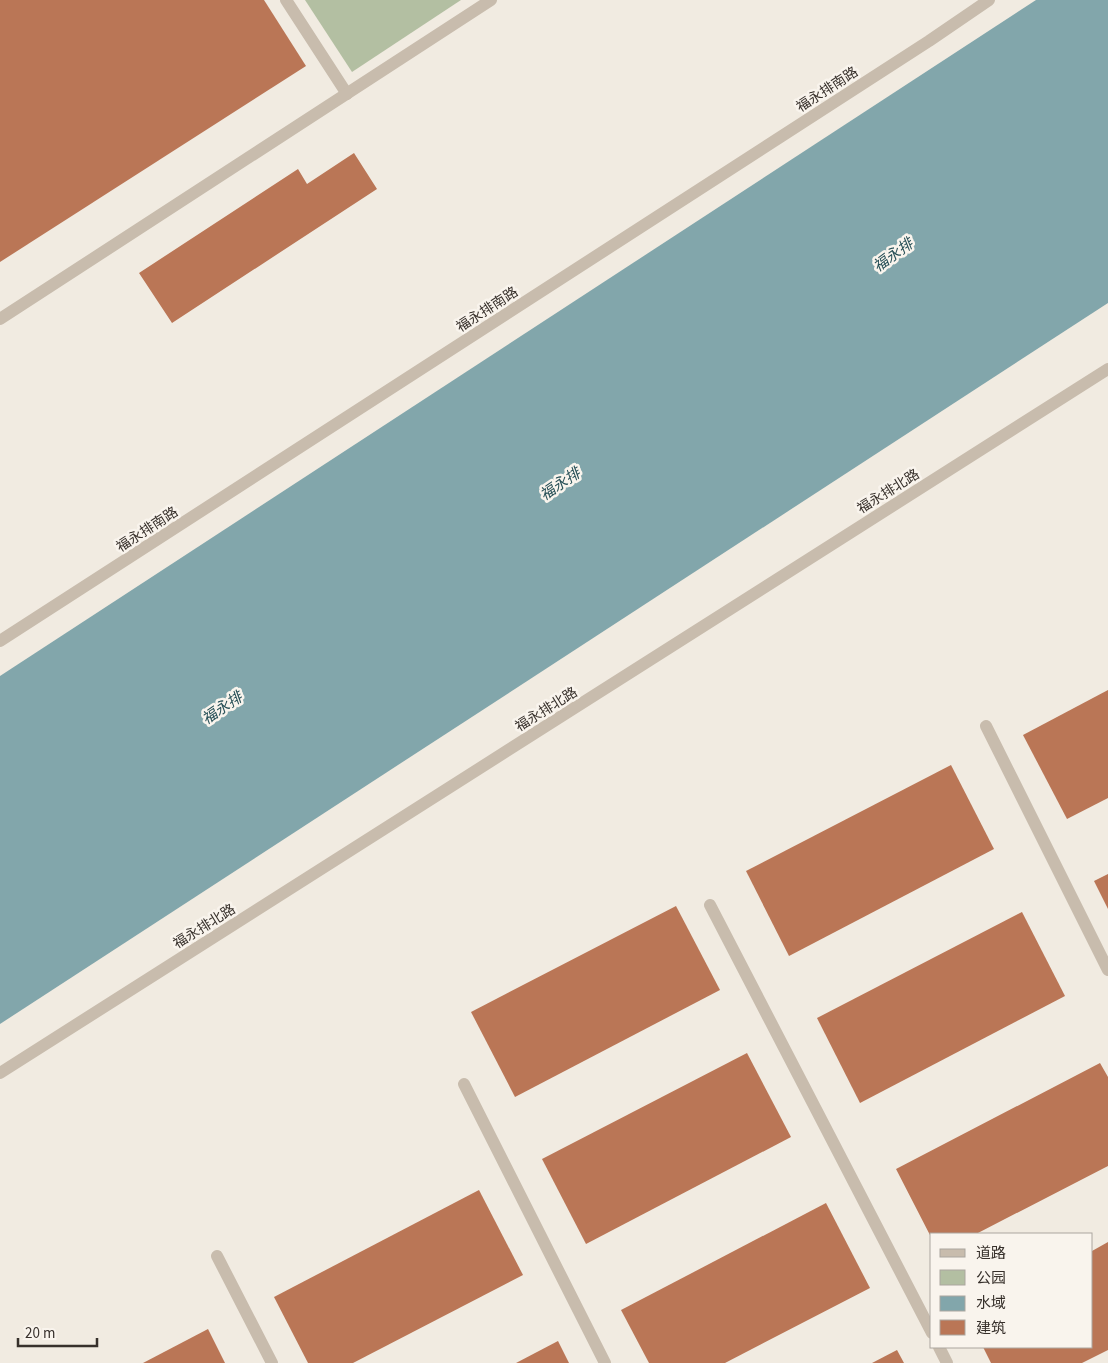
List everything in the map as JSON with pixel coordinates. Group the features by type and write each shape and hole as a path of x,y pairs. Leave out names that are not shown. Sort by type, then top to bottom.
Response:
{"street":[{"path":"286,0 347,94"},
{"path":"0,319 492,0"},
{"name":"福永排南路","path":"0,642 989,0"},
{"name":"福永排北路","path":"0,1073 1108,369"},
{"path":"986,726 1108,970"},
{"path":"710,904 930,1329"},
{"path":"464,1084 606,1363"},
{"path":"217,1256 272,1363"},
{"path":"940,1348 947,1363"}],"green space":[{"path":"305,0 461,0 352,72"}],"water":[{"name":"福永排","path":"1036,0 1108,0 1108,303 0,1024 0,676"}],"building":[{"path":"0,0 264,0 306,66 0,262"},
{"path":"354,153 377,189 172,323 139,273 298,169 307,184"},
{"path":"1108,690 1108,798 1067,819 1023,735"},
{"path":"951,765 994,849 789,956 746,871"},
{"path":"1108,874 1108,909 1094,881"},
{"path":"676,906 720,990 515,1097 471,1012"},
{"path":"1022,912 1065,996 860,1103 817,1018"},
{"path":"747,1053 791,1137 586,1244 542,1159"},
{"path":"1100,1063 1108,1077 1108,1166 978,1233 930,1233 930,1235 896,1169"},
{"path":"479,1190 523,1275 353,1363 308,1363 274,1297"},
{"path":"826,1203 870,1288 725,1363 649,1363 621,1310"},
{"path":"1108,1242 1108,1350 1082,1363 991,1363 984,1348 1093,1348 1093,1250"},
{"path":"208,1329 225,1363 143,1363"},
{"path":"558,1341 569,1363 516,1363"},
{"path":"897,1350 904,1363 872,1363"}]}
